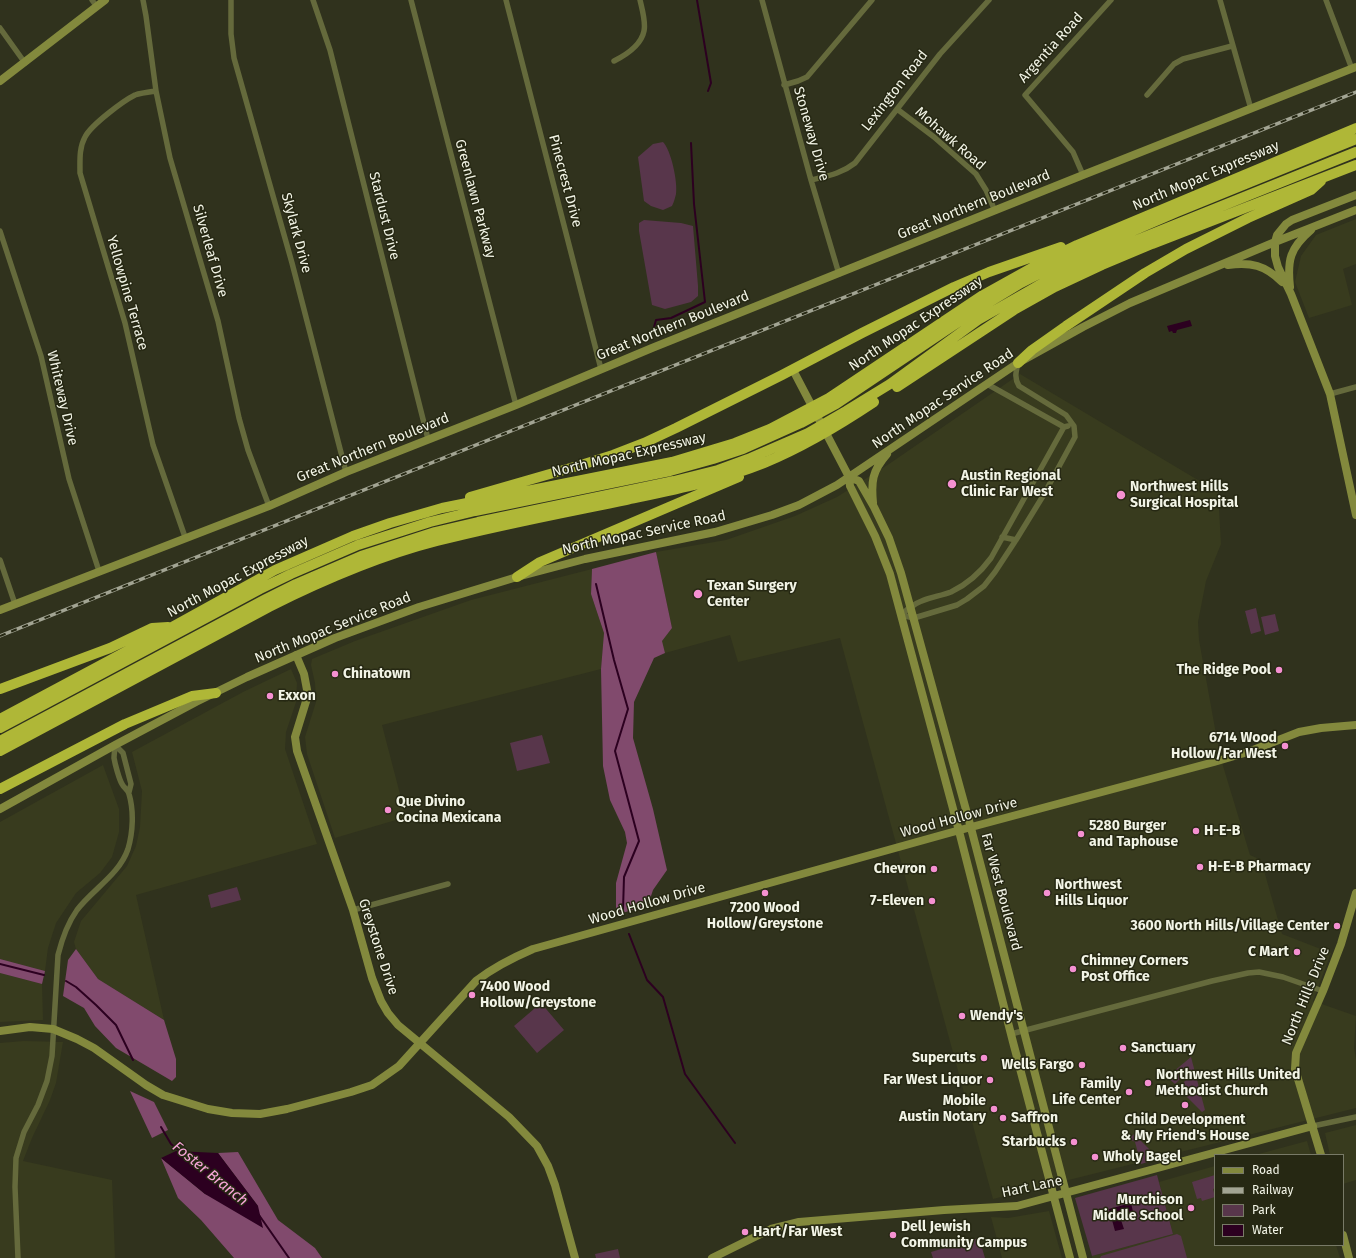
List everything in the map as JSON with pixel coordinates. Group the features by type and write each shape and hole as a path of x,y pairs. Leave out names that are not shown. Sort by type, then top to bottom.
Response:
{"highway":[{"name":"North Mopac Expressway","path":"0,719 275,570 353,536 442,508 672,462 735,443 770,429 842,390 983,295 1044,261 1077,245 1356,128"},
{"path":"0,728 260,589 358,545 423,524 475,511 691,466 743,449 801,423 836,404 973,312 1021,283 1050,268 1091,248 1356,139"},
{"path":"0,741 266,599 361,556 435,532 695,476 748,459 780,446 814,429 867,398 978,320 1055,276 1085,262 1356,152"},
{"path":"0,751 275,604 308,588 363,565 435,541 480,530 675,490 713,480 763,463 806,444 844,422 1014,310 1055,287 1152,244 1356,164"},
{"path":"1018,363 1032,350 1066,326 1186,249 1241,221 1311,190 1327,176"},
{"path":"442,508 473,496 581,465 638,445 676,428 793,370 862,332 989,272 1056,248 1077,245"},
{"path":"957,336 993,316 1014,310"},
{"path":"517,576 540,562 739,478 763,463"},
{"path":"0,689 110,648 152,628 174,626"},
{"path":"0,789 125,724 192,696 216,692"}],"street":[{"path":"92,0 97,7"},
{"path":"0,81 106,0"},
{"name":"Silverleaf Drive","path":"143,0 156,91 170,158 218,321 239,418 248,450 269,506"},
{"name":"Skylark Drive","path":"231,0 231,34 234,58 292,263 346,472"},
{"name":"Stardust Drive","path":"313,0 330,50 428,439"},
{"name":"Greenlawn Parkway","path":"411,0 516,405"},
{"name":"Pinecrest Drive","path":"506,0 601,368"},
{"path":"614,61 626,55 639,42 644,31 640,0"},
{"name":"Stoneway Drive","path":"762,0 784,85 839,274"},
{"path":"784,85 806,77 872,0"},
{"name":"Lexington Road","path":"811,180 838,174 854,163 940,54 989,0"},
{"name":"Argentia Road","path":"1083,175 1073,152 1025,95 1111,0"},
{"path":"1220,0 1251,109"},
{"path":"1326,0 1354,68"},
{"path":"0,28 25,63"},
{"path":"1147,95 1174,64 1183,59 1232,46"},
{"name":"Great Northern Boulevard","path":"0,610 99,570 269,506 346,472 516,405 601,368 1354,68"},
{"name":"Yellowpine Terrace","path":"156,91 136,95 126,100 93,127 86,136 81,148 80,173 125,324 153,445 185,537"},
{"name":"Mohawk Road","path":"897,109 934,137 976,174 986,190 995,211"},
{"path":"1356,195 1292,220 1280,230 1274,242 1274,256 1278,267 1291,294 1330,394 1356,515"},
{"name":"North Mopac Service Road","path":"0,809 115,745 216,692 335,638 419,607 517,576 566,563 701,535 746,524 799,505 837,485 1018,363 1083,327 1130,303 1315,225 1356,210"},
{"path":"1291,294 1288,271 1291,257 1299,241 1315,225"},
{"name":"Whiteway Drive","path":"0,231 42,356 69,478 99,570"},
{"path":"1219,265 1246,263 1262,267 1272,272 1282,281 1291,294"},
{"path":"902,615 914,618 957,605 984,586 1016,540 1043,496 1075,437 1074,426 1066,415 1019,386 1015,375 1018,363"},
{"name":"Far West Boulevard","path":"793,370 849,477 850,486 875,536 889,572 902,615 959,831 1070,1258"},
{"path":"987,384 1064,426 1074,426"},
{"path":"1330,394 1356,387"},
{"path":"902,615 911,607 920,602 952,591 973,579 982,569 991,558 1064,426"},
{"path":"874,507 872,487 874,474 881,461 894,446"},
{"name":"Far West Boulevard","path":"849,477 859,481 874,507 888,538 911,607 971,828 1083,1258"},
{"path":"1002,537 1016,540"},
{"path":"0,560 15,604"},
{"name":"Greystone Drive","path":"296,655 304,674 308,695 295,737 297,751 353,910 368,966 381,1001 388,1013 398,1025 509,1118 537,1146 548,1166 555,1185 575,1258"},
{"name":"Wood Hollow Drive","path":"0,1031 30,1028 53,1030 77,1038 163,1095 208,1109 232,1113 260,1114 287,1109 372,1085 399,1066 476,981 490,970 509,959 533,949 1214,762 1248,752 1299,732 1321,728 1356,725"},
{"path":"18,1258 16,1158 24,1132 38,1105 47,1081 52,1056 58,955 61,942 67,926 78,909 105,882 122,862 128,848 132,826 131,808 128,792 122,783 114,758 115,745"},
{"path":"115,745 123,753 131,784 128,792"},
{"path":"353,910 448,884"},
{"name":"North Hills Drive","path":"1321,1154 1295,1069 1296,1053 1340,944 1356,893"},
{"path":"1011,1034 1212,981 1248,973 1259,972 1283,977 1322,991"},
{"name":"Hart Lane","path":"712,1258 771,1229 799,1222 944,1210 1017,1206 1313,1126 1356,1117"},
{"path":"1344,1239 1349,1258"}],"shaded area":[{"path":"1356,219 1356,264 1343,269 1352,305 1309,318 1295,282 1301,256 1316,235"},
{"path":"1020,374 1218,492 1221,544 1206,581 1198,622 1199,640 1220,756 1250,855 1261,860 1282,934 1331,953 1313,1001 1356,1016 1354,1048 1356,1059 1356,1108 993,1199 840,638 738,662 730,635 665,653 661,641 672,628 656,552 726,540 795,516 837,497 889,464"},
{"path":"656,552 672,628 662,641 665,653 654,658 634,702 633,738 653,809 667,870 653,890 648,905 616,915 616,883 627,843 625,832 610,800 603,766 601,669 604,633 591,594 592,569"},
{"path":"592,569 591,594 604,633 601,669 382,725 406,817 335,838 307,754 305,737 316,702 315,683 311,665 312,659 355,641 471,600"},
{"path":"291,669 297,683 296,702 286,732 285,749 317,844 136,895 164,1020 98,979 76,949 74,942 81,921 127,866 136,846 140,827 142,791 132,752 243,692"},
{"path":"103,765 119,809 119,832 112,857 100,873 76,893 56,923 48,948 45,971 0,959 0,822"},
{"path":"76,949 98,979 164,1020 176,1059 176,1077 172,1081 116,1048 95,1026 84,1008 63,996 68,960"},
{"path":"0,959 45,971 42,984 0,973"},
{"path":"0,973 42,984 43,1020 0,1022"},
{"path":"24,1041 63,1042 56,1083 23,1161 112,1180 115,1258 0,1258 0,1043"},
{"path":"130,1091 154,1102 168,1130 152,1138"},
{"path":"1356,1125 1356,1180 1344,1184 1344,1154 1330,1154 1325,1133"},
{"path":"1307,1141 1311,1154 1259,1154"},
{"path":"238,1152 278,1220 315,1248 322,1258 234,1258 201,1220 178,1198 161,1158 205,1194 258,1206 218,1153"},
{"name":"Murchison Middle School","path":"1214,1166 1214,1246 1336,1246 1340,1258 1092,1258 1092,1256 1173,1234 1159,1182"},
{"path":"1049,1211 1062,1258 1002,1258 991,1217 1008,1218"}],"green space":[{"path":"663,142 669,152 675,174 676,194 672,206 663,210 651,206 644,201 638,157 653,144"},
{"path":"644,220 681,223 693,226 698,296 691,302 665,309 652,305 639,231 639,223"},
{"path":"1256,608 1261,631 1251,634 1245,611"},
{"path":"1275,614 1279,631 1265,635 1261,617"},
{"path":"542,735 550,763 517,771 510,743"},
{"path":"237,887 241,900 211,908 208,895"},
{"path":"541,1003 564,1030 537,1053 514,1026"},
{"path":"1191,1057 1205,1110 1202,1112 1178,1088 1187,1079 1183,1076 1175,1084 1167,1077"},
{"path":"1134,1134 1138,1134 1143,1137 1140,1140 1159,1159 1141,1164 1135,1142 1129,1139"},
{"path":"1157,1175 1173,1234 1092,1256 1075,1198"},
{"path":"1214,1175 1214,1197 1202,1201 1201,1198 1197,1199 1192,1182"},
{"path":"1177,1234 1181,1236 1187,1258 1100,1258 1101,1256"},
{"path":"979,1238 985,1258 933,1258 931,1252"},
{"path":"618,1249 620,1258 596,1258 595,1254"}],"water":[{"path":"1190,320 1192,326 1177,330 1176,333 1173,333 1172,331 1169,332 1167,326"},
{"path":"176,1151 218,1153 258,1206 263,1228 205,1194 161,1158"},
{"path":"1131,1203 1134,1216 1133,1218 1121,1220 1124,1229 1115,1231 1109,1209"}],"waterway":[{"path":"697,0 711,83 708,91"},
{"path":"654,327 656,320 671,318 705,302 694,204 691,143"},
{"path":"596,584 614,660 628,709 615,751 639,841 624,877 623,910"},
{"path":"629,934 647,980 663,997 685,1074 735,1143"},
{"name":"Foster Branch","path":"0,964 44,975"},
{"name":"Foster Branch","path":"66,981 76,987 116,1025 133,1060"},
{"name":"Foster Branch","path":"161,1127 171,1144 181,1152"},
{"name":"Foster Branch","path":"259,1215 289,1258"}],"railway":[{"path":"0,636 1356,92"}],"place":[{"name":"Austin Regional Clinic Far West","path":"952,484"},
{"name":"Northwest Hills Surgical Hospital","path":"1121,495"},
{"name":"Texan Surgery Center","path":"698,594"},
{"name":"The Ridge Pool","path":"1279,670"},
{"name":"Chinatown","path":"335,674"},
{"name":"Exxon","path":"270,696"},
{"name":"6714 Wood Hollow/Far West","path":"1285,746"},
{"name":"Que Divino Cocina Mexicana","path":"388,810"},
{"name":"H-E-B","path":"1196,831"},
{"name":"5280 Burger and Taphouse","path":"1081,834"},
{"name":"H-E-B Pharmacy","path":"1200,867"},
{"name":"Chevron","path":"934,869"},
{"name":"7200 Wood Hollow/Greystone","path":"765,893"},
{"name":"Northwest Hills Liquor","path":"1047,893"},
{"name":"7-Eleven","path":"932,901"},
{"name":"3600 North Hills/Village Center","path":"1337,926"},
{"name":"C Mart","path":"1297,952"},
{"name":"Chimney Corners Post Office","path":"1073,969"},
{"name":"7400 Wood Hollow/Greystone","path":"472,995"},
{"name":"Wendy's","path":"962,1016"},
{"name":"Sanctuary","path":"1123,1048"},
{"name":"Supercuts","path":"984,1058"},
{"name":"Wells Fargo","path":"1082,1065"},
{"name":"Far West Liquor","path":"990,1080"},
{"name":"Northwest Hills United Methodist Church","path":"1148,1083"},
{"name":"Family Life Center","path":"1129,1092"},
{"name":"Child Development & My Friend's House","path":"1185,1105"},
{"name":"Mobile Austin Notary","path":"994,1109"},
{"name":"Saffron","path":"1003,1118"},
{"name":"Starbucks","path":"1074,1142"},
{"name":"Wholy Bagel","path":"1095,1157"},
{"name":"Murchison Middle School","path":"1191,1208"},
{"name":"Hart/Far West","path":"745,1232"},
{"name":"Dell Jewish Community Campus","path":"893,1235"}]}
